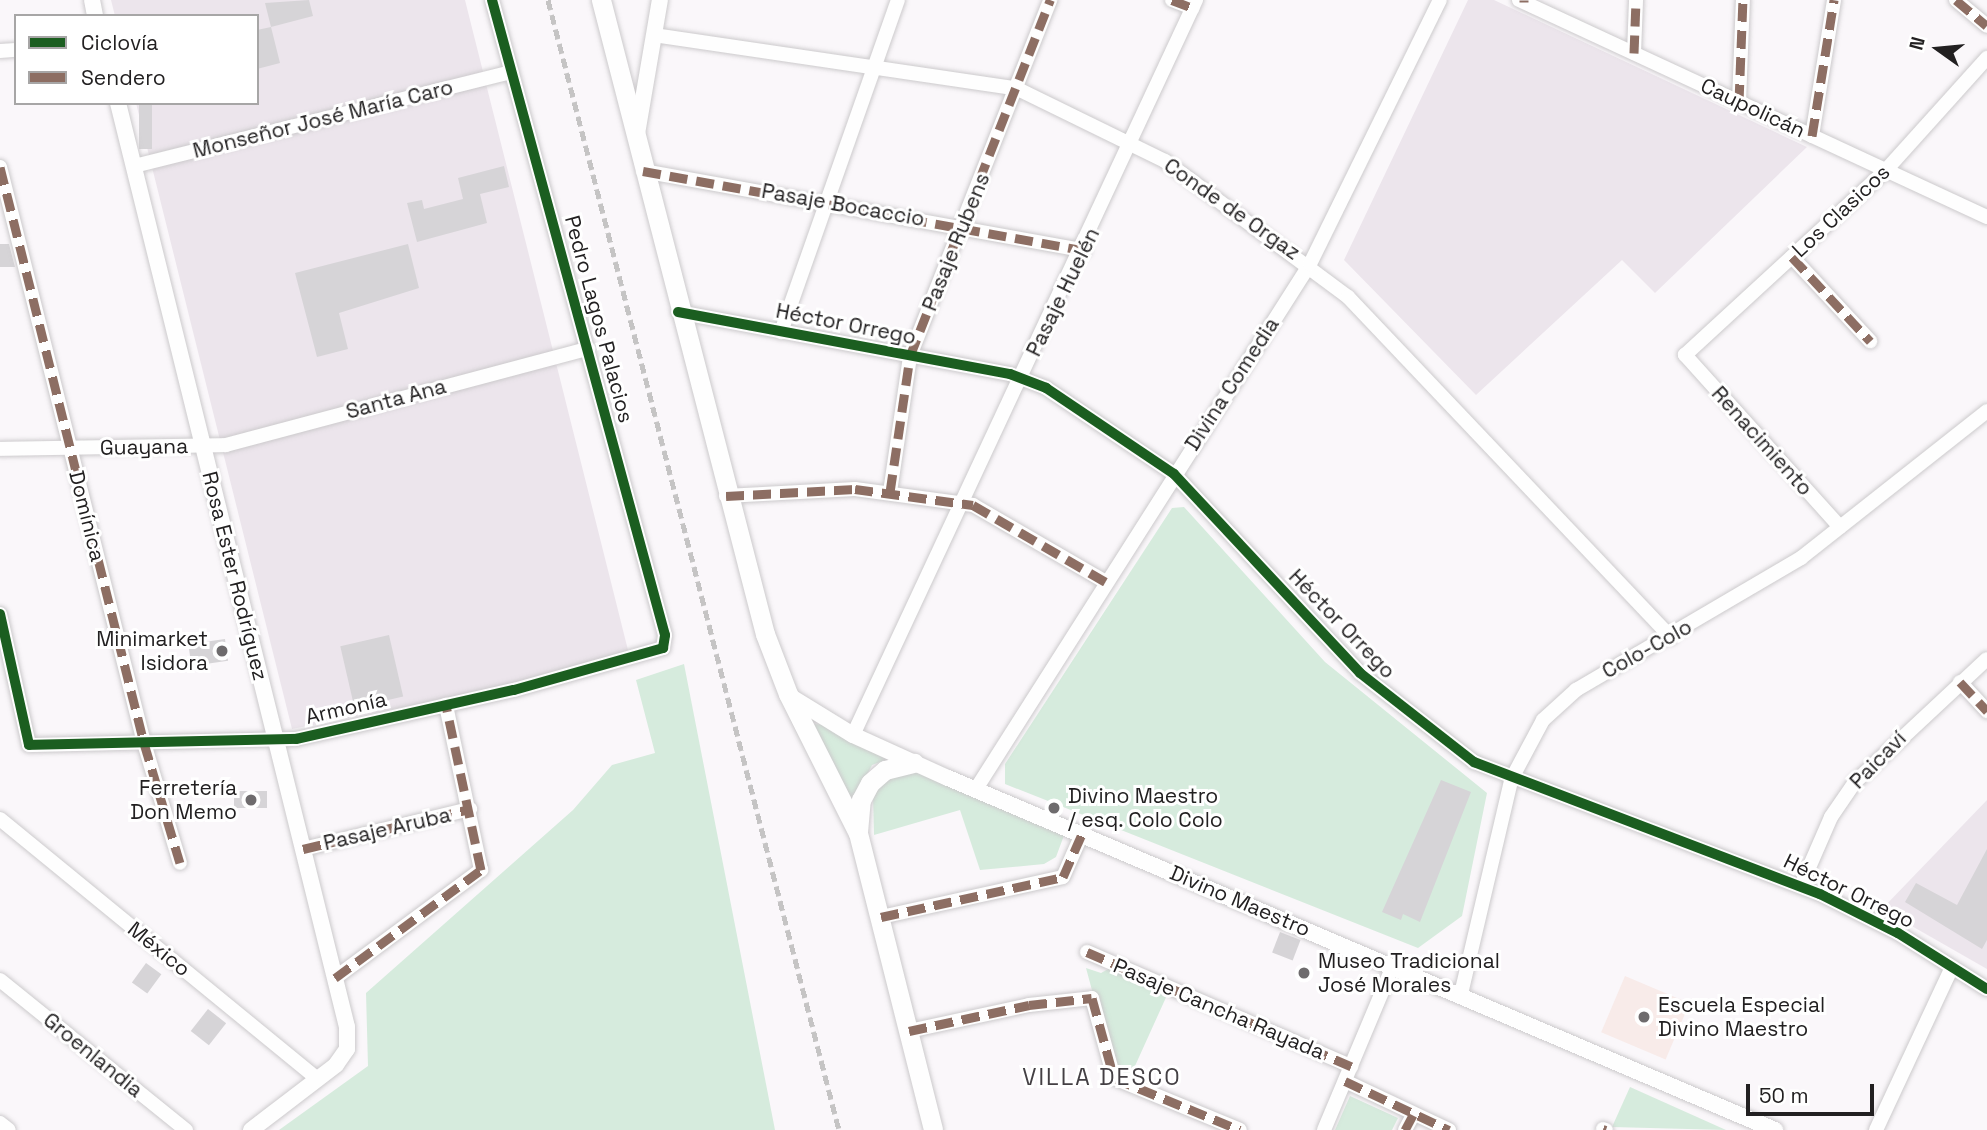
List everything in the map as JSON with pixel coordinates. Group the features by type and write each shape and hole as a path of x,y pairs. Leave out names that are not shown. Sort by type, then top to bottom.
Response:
{"main road":[{"path":"601,0 678,312 765,634 788,694 858,833 933,1130"},
{"path":"858,833 861,800 870,783 885,769 914,763"}],"street":[{"name":"Pedro Lagos Palacios","path":"492,0 665,635 663,648"},
{"path":"636,143 660,0"},
{"path":"781,332 898,0"},
{"name":"Pasaje Rubens","path":"890,492 910,356 1018,89 1050,0"},
{"path":"1172,0 1194,4"},
{"name":"Divina Comedia","path":"976,789 1310,264 1440,0"},
{"path":"1634,53 1636,0"},
{"path":"1739,102 1743,0"},
{"path":"1812,136 1834,0"},
{"path":"1956,0 1987,26"},
{"name":"Caupolicán","path":"1522,1 1987,217"},
{"name":"Pasaje Huelén","path":"853,734 1134,143 1194,4"},
{"name":"Conde de Orgaz","path":"654,34 1018,89 1134,143 1187,174 1310,264 1370,318 1671,636"},
{"name":"Los Clasicos","path":"1685,355 1886,170 1987,58"},
{"name":"Monseñor José María Caro","path":"134,166 511,72"},
{"name":"Rosa Ester Rodríguez","path":"119,105 335,978 347,1049 318,1079"},
{"name":"Domínica","path":"0,167 144,743 180,863"},
{"name":"Pasaje Bocaccio","path":"643,171 962,225 1084,250"},
{"path":"1792,257 1870,341"},
{"name":"Héctor Orrego","path":"678,312 1022,377 1058,395 1174,474 1381,692 1463,754 1511,780 1801,886 1878,922 1987,989"},
{"name":"Santa Ana","path":"203,447 588,349"},
{"name":"Renacimiento","path":"1685,355 1840,527"},
{"name":"Colo-Colo","path":"1461,994 1511,780 1526,743 1564,699 1781,572 1987,411"},
{"name":"Guayana","path":"0,449 203,447"},
{"path":"726,496 837,489 890,492 962,503 985,509 1106,582"},
{"name":"Armonía","path":"0,614 29,745 276,741 446,705 663,648"},
{"name":"Paicaví","path":"1801,886 1831,817 1855,782 1987,659"},
{"path":"1960,682 1987,711"},
{"name":"Divino Maestro","path":"788,694 853,734 914,763 1775,1130"},
{"path":"335,978 481,870 446,705"},
{"name":"Pasaje Aruba","path":"303,849 470,809"},
{"name":"México","path":"0,819 318,1079"},
{"path":"881,917 1063,877 1082,834"},
{"name":"Pasaje Cancha Rayada","path":"1087,952 1351,1066"},
{"path":"1324,1130 1393,965"},
{"path":"1876,1130 1951,969"},
{"name":"Groenlandia","path":"0,980 186,1130"},
{"path":"908,1031 1029,1004 1092,998 1110,1069 1118,1079 1240,1130"},
{"path":"251,1130 318,1079"},
{"path":"1345,1082 1449,1130"},
{"path":"1405,1130 1413,1115"},
{"path":"0,1123 9,1130"}],"shaded area":[{"path":"111,0 465,0 631,662 292,729 136,105 259,105 259,14 114,14"},
{"path":"1468,0 1494,0 1807,147 1655,293 1622,260 1476,395 1344,260"},
{"path":"1987,800 1987,969 1882,909"},
{"name":"Escuela Especial Divino Maestro","path":"1625,976 1689,1003 1666,1060 1601,1032"}],"green space":[{"path":"1184,507 1325,662 1487,793 1462,916 1418,948 1005,784 1005,764 1172,508"},
{"path":"684,664 775,1130 279,1130 368,1066 366,993 573,810 612,765 655,753 636,680"},
{"path":"811,724 829,725 896,756 872,765 853,803"},
{"path":"905,766 1066,830 1056,857 1044,864 980,870 960,810 874,835 873,794 880,782"},
{"path":"1086,968 1101,973 1110,968 1168,993 1130,1077 1112,1067 1099,995 1093,994"},
{"path":"1630,1087 1726,1130 1612,1127"},
{"path":"1350,1096 1398,1118 1392,1130 1335,1130"}],"building":[{"path":"309,0 313,16 271,27 265,3"},
{"path":"271,27 280,63 259,68 259,30"},
{"path":"139,105 152,105 152,149 139,149"},
{"path":"504,166 509,187 480,194 487,223 417,242 407,203 422,200 424,209 463,199 458,178"},
{"path":"0,244 9,244 15,267 0,267"},
{"path":"408,244 419,288 339,313 348,349 317,357 295,273"},
{"path":"389,635 403,696 354,708 340,646"},
{"path":"225,639 228,661 191,666 188,644"},
{"path":"1441,780 1471,792 1420,922 1403,914 1401,920 1382,912"},
{"name":"Ferretería Don Memo","path":"234,791 267,791 267,808 234,808"},
{"path":"1987,849 1987,940 1982,949 1905,902 1916,883 1957,905"},
{"path":"1280,932 1301,940 1293,960 1272,953"},
{"path":"146,963 161,974 147,994 132,982"},
{"path":"208,1009 226,1023 209,1045 191,1031"}],"railway":[{"path":"548,0 839,1130"}],"marked path":[{"path":"890,492 910,356 1050,0"},
{"path":"1172,0 1193,8"},
{"path":"1634,53 1636,0"},
{"path":"1739,102 1743,0"},
{"path":"1812,136 1834,0"},
{"path":"1956,0 1987,26"},
{"path":"0,167 144,743 180,863"},
{"path":"643,171 1084,250"},
{"path":"1792,257 1870,341"},
{"path":"726,496 855,489 973,505 1106,582"},
{"path":"1960,682 1987,711"},
{"path":"335,978 481,870 446,705"},
{"path":"303,849 470,809"},
{"path":"881,917 1063,877 1082,834"},
{"path":"1087,952 1351,1066"},
{"path":"909,1031 1029,1005 1092,998 1114,1078 1240,1130"},
{"path":"1345,1081 1449,1130"},
{"path":"1405,1130 1413,1115"}],"cycle path":[{"path":"0,614 29,745 296,739 514,690 663,648 665,635 492,0"},
{"path":"678,312 1010,374 1046,388 1174,474 1360,673 1474,762 1820,894 1898,933 1987,989"}],"place":[{"name":"Minimarket Isidora","path":"222,651"},
{"name":"Ferretería Don Memo","path":"251,800"},
{"name":"Divino Maestro / esq. Colo Colo","path":"1054,808"},
{"name":"Museo Tradicional José Morales","path":"1304,973"},
{"name":"Escuela Especial Divino Maestro","path":"1644,1017"}],"district":[{"name":"VILLA DESCO","path":"1102,1077"}]}
